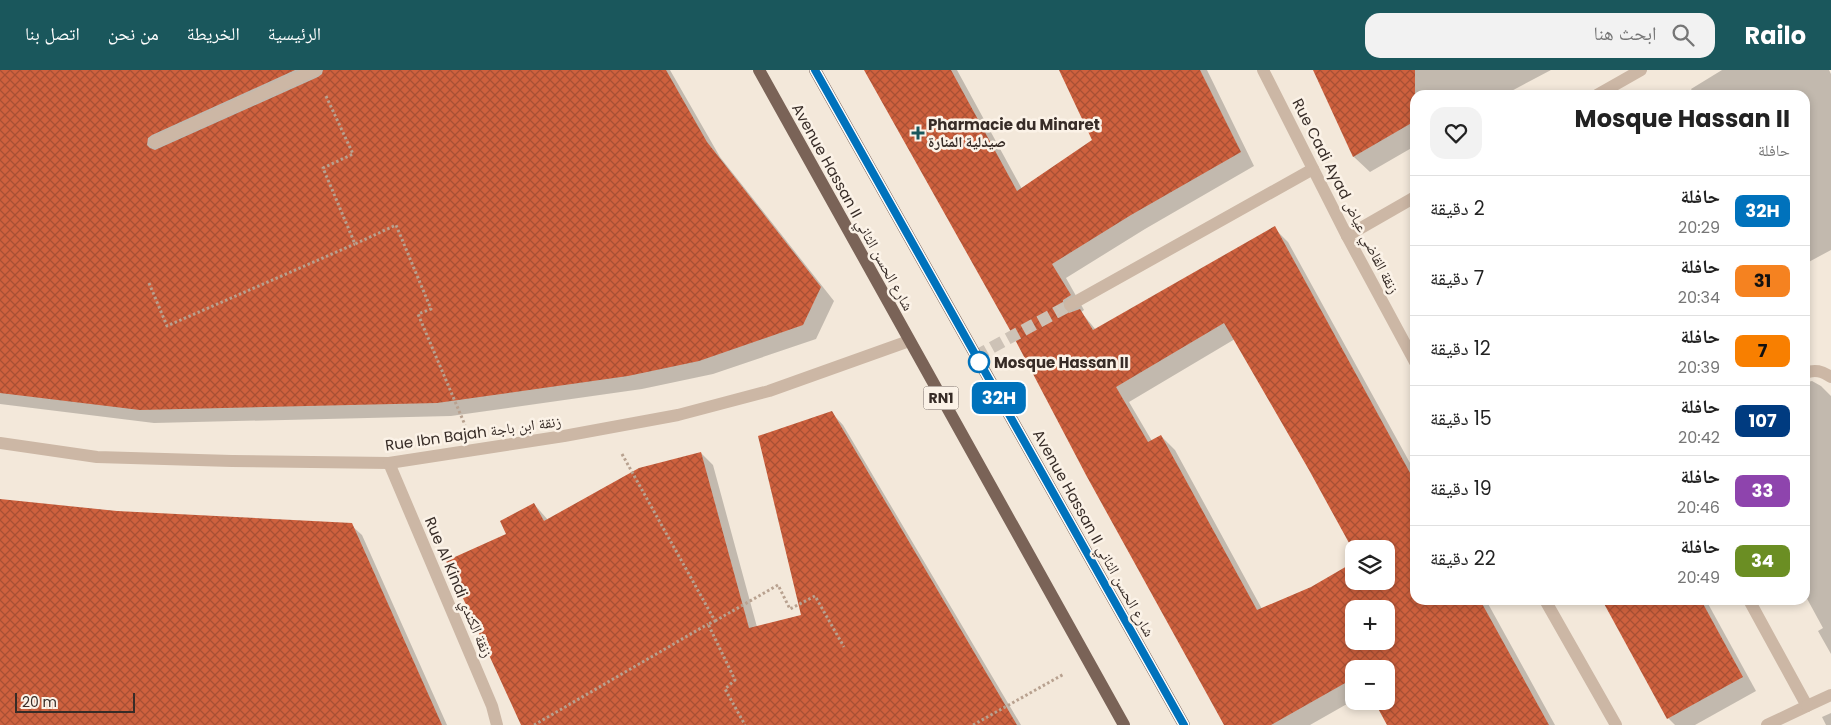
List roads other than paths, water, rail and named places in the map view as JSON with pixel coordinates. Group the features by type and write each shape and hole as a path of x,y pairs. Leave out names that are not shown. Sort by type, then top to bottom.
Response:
{"main road":[{"name":"Avenue Hassan II شارع الحسن الثاني","path":"759,70 1124,725"},
{"name":"Avenue Hassan II شارع الحسن الثاني","path":"816,70 1184,725"}],"street":[{"path":"156,142 314,70"},
{"name":"Rue Cadi Ayad زنقة القاضي عياض","path":"1263,70 1347,236 1410,353"},
{"path":"1606,90 1641,70"},
{"path":"1070,305 1313,169"},
{"path":"1347,236 1410,201"},
{"name":"Rue Ibn Bajah زنقة ابن باجة","path":"0,443 98,457 232,462 389,463 678,415 769,391 909,341"},
{"path":"1810,371 1822,371 1831,377"},
{"name":"Rue Al Kindi زنقة الكندي","path":"389,463 492,706 497,725"},
{"path":"1548,605 1616,725"},
{"path":"1752,605 1807,706"},
{"path":"1767,725 1831,695"}],"tunnel":[{"path":"976,356 1070,305"}],"place":[{"name":"Pharmacie du Minaret صيدلية المنارة","path":"918,133"},
{"name":"Mosque Hassan II","path":"979,362"}]}
